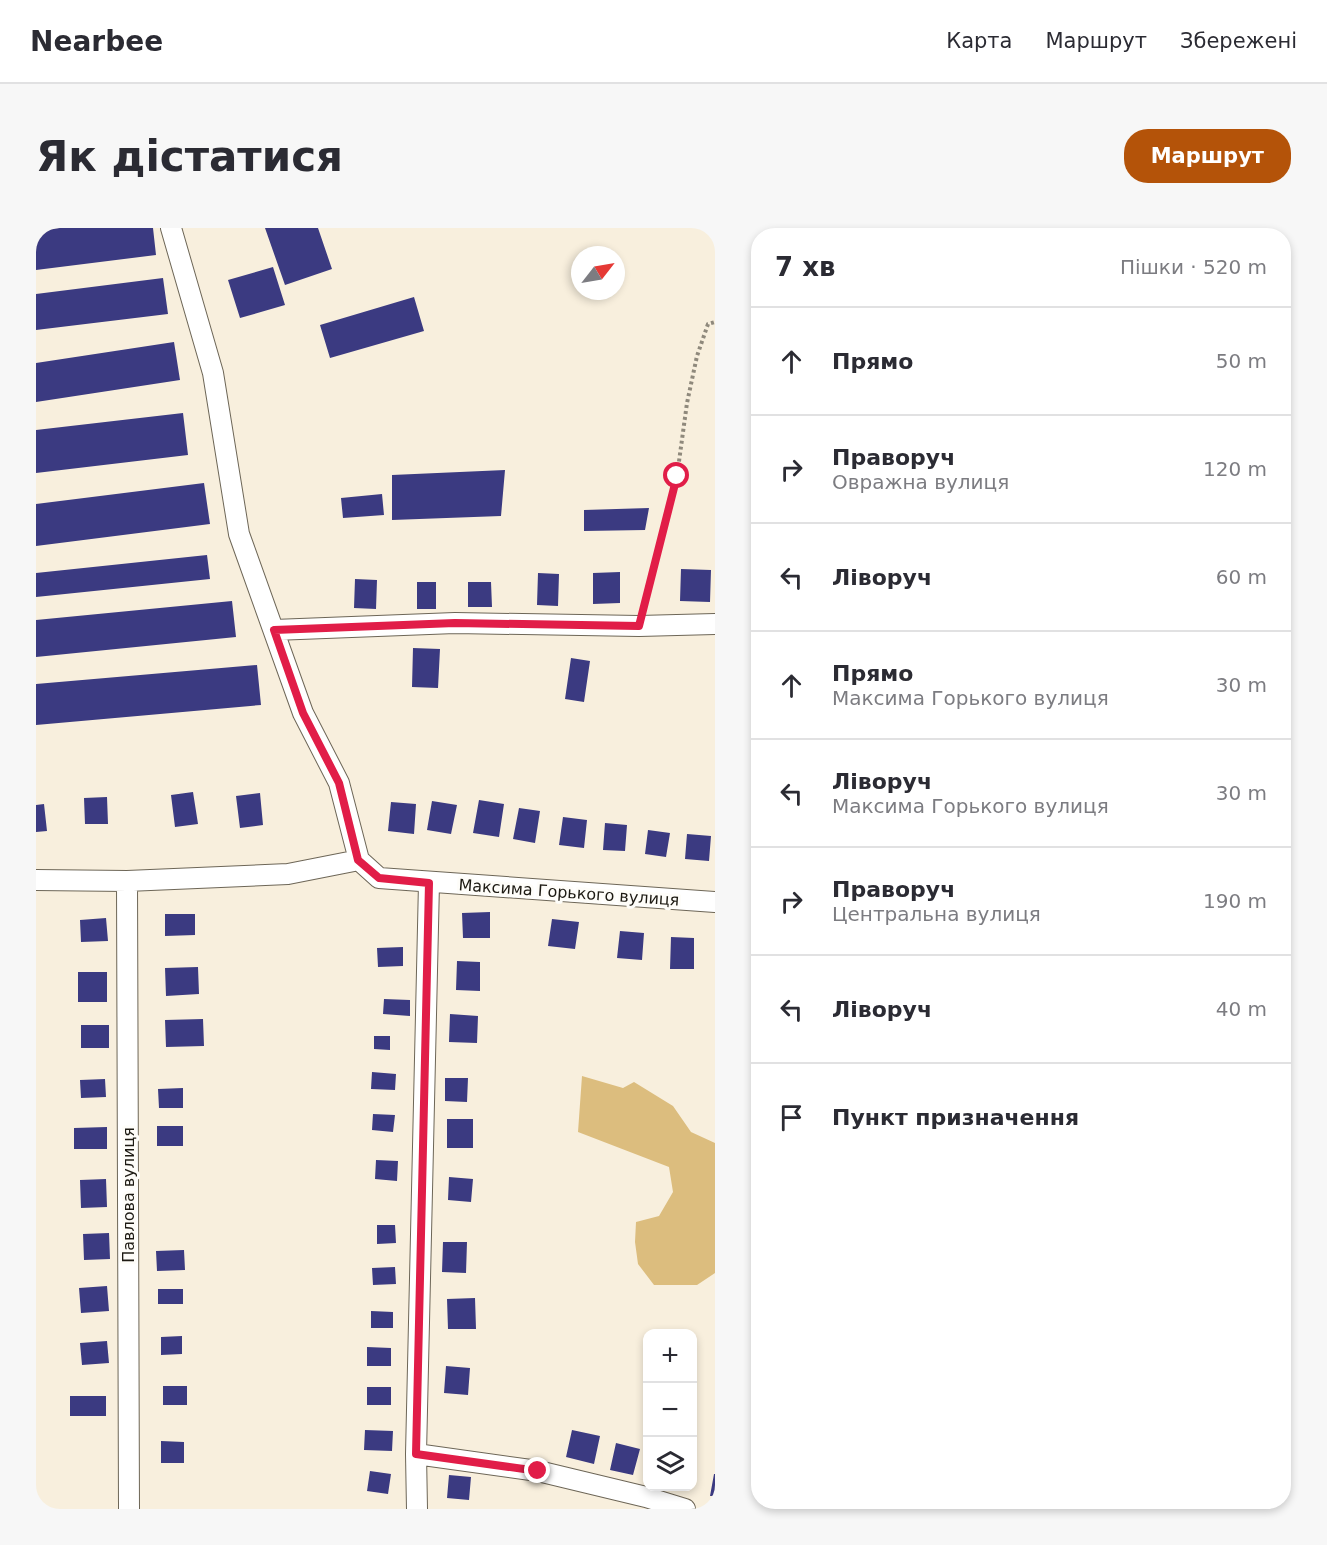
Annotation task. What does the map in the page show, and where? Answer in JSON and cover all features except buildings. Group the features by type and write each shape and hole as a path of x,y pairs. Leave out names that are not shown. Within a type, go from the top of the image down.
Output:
{"street":[{"path":"36,880 127,881 288,874 358,860 339,783 303,713 239,534 213,373 171,228"},
{"path":"274,630 455,623 639,626 715,624"},
{"name":"Максима Горького вулиця","path":"358,860 379,878 715,902"},
{"name":"Павлова вулиця","path":"127,881 129,1509"},
{"path":"417,1509 416,1454 429,883"},
{"path":"416,1454 538,1471 646,1497 680,1508"}],"path":[{"path":"639,626 677,476 687,403 697,356 708,324 715,322"}],"shaded area":[{"path":"582,1076 623,1088 634,1082 673,1106 691,1132 715,1143 715,1273 697,1285 654,1285 638,1264 635,1242 636,1222 659,1216 673,1192 669,1167 578,1132"}],"route":[{"path":"538,1471 416,1454 429,883 379,878 358,860 339,783 303,713 274,630 455,623 639,626 677,476"}]}
